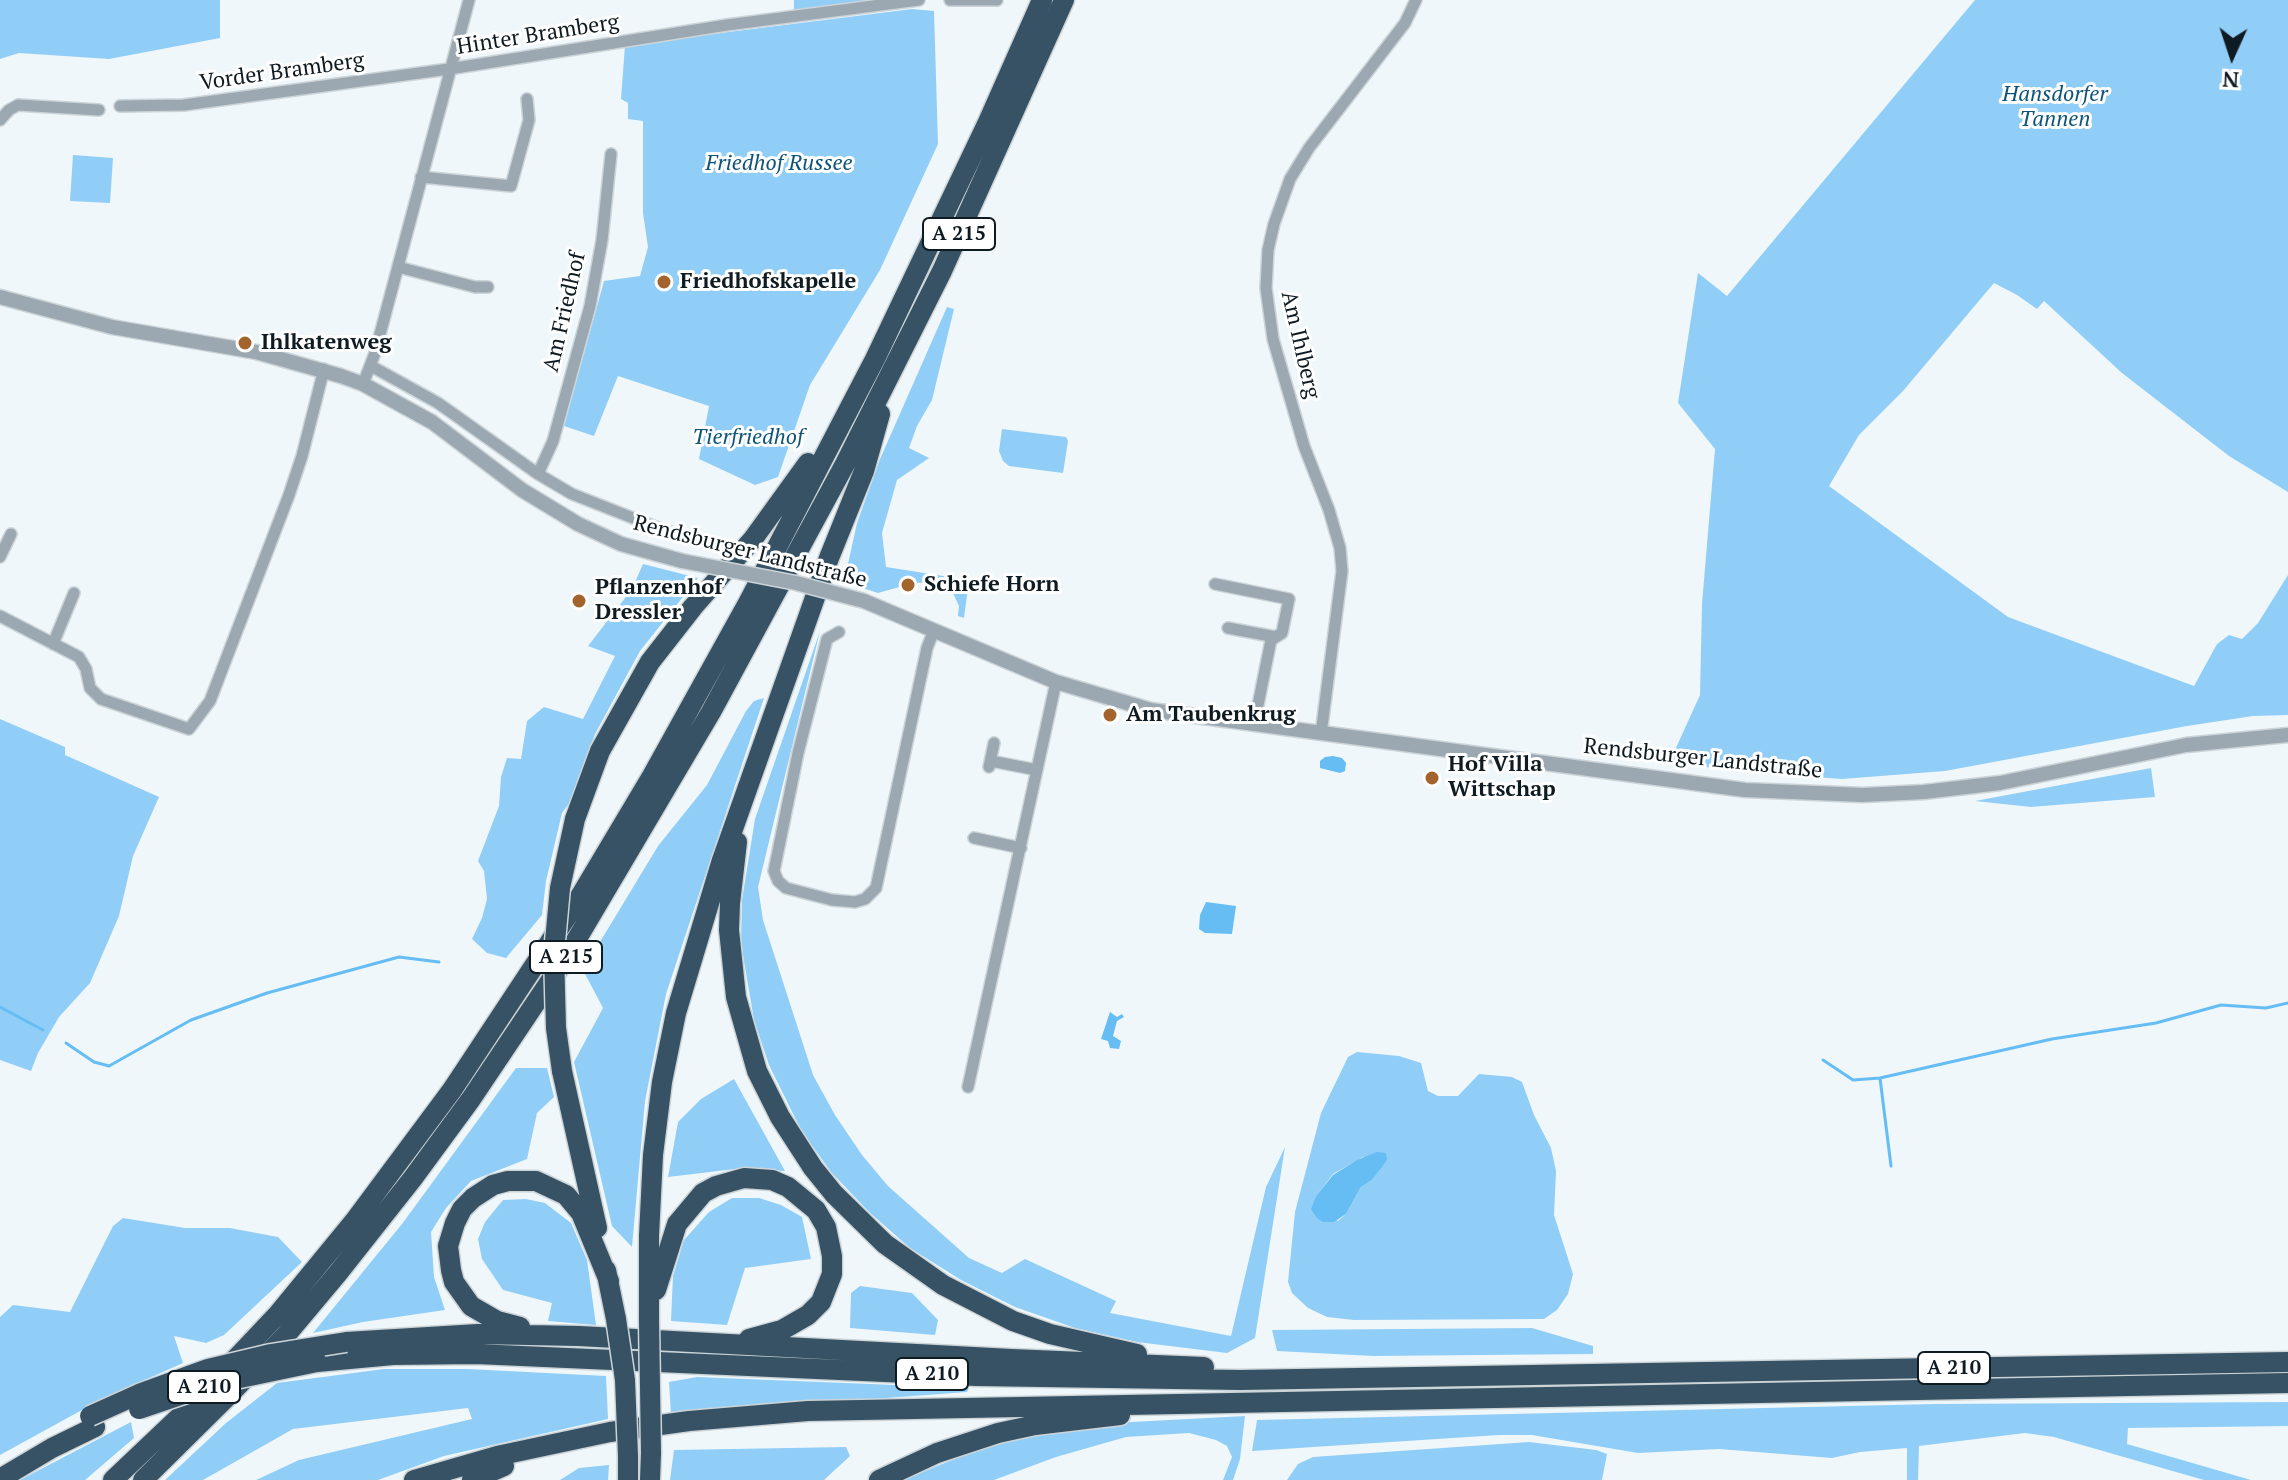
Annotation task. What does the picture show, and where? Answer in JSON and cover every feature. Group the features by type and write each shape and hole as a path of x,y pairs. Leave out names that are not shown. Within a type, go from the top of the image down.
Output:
{"highway":[{"name":"A 215","path":"143,1480 226,1398 314,1303 413,1178 508,1047 599,904 711,712 795,558 884,363 1042,0"},
{"name":"A 215","path":"113,1480 191,1406 295,1294 398,1164 496,1027 581,895 652,776 884,363 948,257 1064,0"},
{"path":"650,1480 650,1183 662,1082 676,1013 697,939 744,800 829,558 864,471 884,363"},
{"path":"628,1480 626,1394 616,1319 562,1071 556,1028 554,952 560,888 575,819 600,751 650,662 787,495 884,363"},
{"path":"744,800 730,903 730,945 736,997 747,1041 769,1096 794,1142 834,1194 885,1244 913,1266 973,1302 1013,1321 1083,1343 1224,1367"},
{"path":"649,1321 671,1239 677,1224 693,1202 716,1186 730,1181 744,1178 772,1180 803,1197 826,1227 832,1256 832,1274 827,1290 821,1302 808,1315 789,1327 765,1336 720,1343"},
{"path":"579,1336 497,1321 471,1306 454,1282 449,1257 451,1235 462,1209 481,1191 508,1181 536,1181 558,1189 581,1213 609,1281"},
{"path":"0,1466 92,1422 139,1394 208,1369 261,1356 346,1342 478,1334 579,1336 1388,1377"},
{"name":"A 210","path":"0,1479 92,1422 216,1383 317,1362 393,1355 462,1354 1007,1377 1224,1380 2288,1362"},
{"name":"A 210","path":"414,1480 497,1456 610,1432 689,1421 820,1410 2288,1383"},
{"path":"879,1480 967,1442 1035,1425 1267,1401"},
{"path":"472,1480 491,1469 610,1432"}],"street":[{"path":"363,384 371,366 469,0"},
{"name":"Hinter Bramberg","path":"449,69 727,25 919,0"},
{"path":"950,0 997,0"},
{"name":"Am Ihlberg","path":"1316,734 1342,571 1340,548 1304,446 1273,339 1266,288 1268,250 1290,179 1309,148 1405,23 1416,0"},
{"name":"Vorder Bramberg","path":"120,106 184,105 449,69"},
{"path":"421,177 511,186 529,120 527,99"},
{"path":"0,120 18,105 99,110"},
{"name":"Am Friedhof","path":"538,474 553,441 590,306 602,240 611,154"},
{"path":"398,267 475,287 488,287"},
{"name":"Rendsburger Landstraße","path":"0,297 112,327 256,352 324,369 363,384 432,422 522,490 578,524 621,544 682,561 796,583 864,601 1056,682 1159,712 1745,790 1863,795 2000,783 2186,745 2288,735"},
{"name":"Rendsburger Landstraße","path":"371,366 438,403 538,474 572,494 666,531 688,536"},
{"path":"0,616 79,657 86,669 90,688 101,699 189,729 210,701 289,495 324,369"},
{"path":"0,557 11,534"},
{"path":"1215,584 1289,599 1282,633 1271,640 1254,725"},
{"path":"53,644 74,593"},
{"path":"1228,628 1276,637"},
{"path":"839,632 827,639 773,865 778,881 786,888 832,900 855,902 865,899 876,888 927,648 934,630"},
{"path":"968,1087 1056,682"},
{"path":"994,743 990,764 1037,770"},
{"path":"974,839 1021,848"}],"green space":[{"path":"0,0 220,0 220,38 109,59 19,53 0,59"},
{"path":"794,0 879,0 794,11"},
{"name":"Hansdorfer Tannen","path":"1975,0 2288,0 2288,492 2229,456 2122,373 2044,301 2037,309 1994,283 1903,391 1859,435 1829,486 2008,617 2194,686 2217,644 2229,635 2242,639 2258,623 2288,575 2288,715 2253,716 2187,726 1945,771 1842,779 1731,771 1670,761 1700,695 1702,604 1715,449 1678,403 1698,273 1727,296"},
{"name":"Friedhof Russee","path":"912,9 934,11 938,144 880,270 810,385 778,477 755,485 699,459 709,406 618,376 594,436 564,426 604,281 640,276 648,247 643,213 643,121 628,119 628,103 621,99 625,45"},
{"path":"73,155 113,158 110,203 70,201"},
{"path":"947,307 954,309 932,400 909,448 929,458 897,480 882,533 886,567 969,580 964,618 958,616 959,606 952,591 937,582 914,583 912,579 902,581 903,586 878,593 844,582 857,523 880,459"},
{"path":"1002,429 1066,437 1063,473 1009,466 999,451"},
{"path":"643,564 698,578 640,651 595,734 570,802 562,813 546,881 542,915 506,958 487,953 472,939 487,899 484,871 478,861 499,806 501,777 507,758 521,759 527,721 544,707 583,719 615,656 588,646 632,589"},
{"path":"820,631 758,887 763,920 813,1075 835,1115 888,1186 969,1258 1002,1273 1025,1259 1116,1301 1110,1313 1231,1336 1266,1187 1285,1147 1255,1338 1227,1353 1137,1342 1075,1328 1015,1307 961,1280 910,1248 869,1212 831,1172 801,1130 769,1065 754,1020 741,944 742,900 755,819"},
{"path":"764,698 666,994 645,1101 632,1247 612,1226 574,1062 603,1008 583,970 658,846 707,785 746,711 754,701"},
{"path":"0,719 65,747 65,755 159,797 133,856 119,916 90,983 59,1017 31,1071 0,1060"},
{"path":"2151,768 2155,797 2031,807 1975,801"},
{"path":"1357,1052 1399,1056 1421,1063 1428,1091 1438,1096 1458,1096 1479,1074 1512,1077 1522,1082 1551,1148 1556,1171 1554,1215 1573,1274 1568,1294 1557,1310 1544,1319 1354,1320 1327,1317 1308,1308 1292,1293 1288,1282 1295,1212 1321,1113 1348,1057","holes":["1363,1157 1379,1170 1372,1180 1361,1187 1346,1214 1338,1221 1313,1205 1333,1174"]},
{"path":"516,1068 547,1068 554,1097 537,1113 527,1159 471,1181 446,1208 431,1232 434,1277 445,1310 313,1333 402,1224"},
{"path":"734,1079 785,1171 735,1169 668,1177 678,1122 701,1099"},
{"path":"732,1198 759,1198 781,1205 802,1217 811,1259 745,1268 727,1325 671,1321 673,1276 684,1240 709,1212"},
{"path":"526,1199 545,1203 571,1223 587,1260 596,1325 548,1321 552,1303 503,1290 482,1259 478,1239 485,1222 503,1200"},
{"path":"123,1218 185,1228 230,1228 278,1237 302,1262 224,1335 206,1343 174,1336 183,1363 102,1399 0,1455 0,1317 13,1305 70,1312 113,1226"},
{"path":"860,1286 912,1293 938,1320 935,1335 850,1328 851,1293"},
{"path":"1532,1328 1593,1346 1593,1354 1373,1356 1277,1351 1272,1330"},
{"path":"384,1369 468,1369 606,1376 608,1419 444,1456 378,1480 256,1480 299,1460 472,1419 468,1408 293,1429 203,1480 165,1480 226,1423 277,1383"},
{"path":"697,1377 969,1388 967,1392 671,1414 669,1382"},
{"path":"2288,1402 2288,1426 2128,1428 2127,1444 2251,1480 2204,1480 2054,1437 2025,1433 1919,1446 1918,1480 1907,1480 1907,1448 1832,1458 1719,1449 1638,1453 1532,1435 1499,1435 1252,1451 1257,1420 1934,1404"},
{"path":"1245,1416 1240,1459 1233,1480 1223,1480 1232,1457 1227,1446 1189,1433 1126,1437 1056,1457 994,1480 903,1480 979,1449 1055,1431 1112,1423"},
{"path":"131,1422 134,1438 85,1480 20,1480"},
{"path":"1529,1442 1607,1454 1602,1480 1287,1480 1298,1464 1313,1457"},
{"path":"846,1447 850,1456 824,1480 670,1480 674,1450"},
{"path":"609,1465 608,1480 560,1480 579,1468"}],"shaded area":[{"path":"1333,756 1342,758 1346,763 1345,771 1340,773 1320,768 1320,761"},
{"path":"1206,902 1236,906 1232,934 1205,933 1199,929 1200,915"},
{"path":"1110,1012 1124,1017 1117,1021 1113,1036 1121,1041 1119,1049 1110,1048 1108,1041 1101,1039"},
{"path":"1377,1152 1386,1153 1387,1160 1372,1180 1361,1187 1346,1214 1334,1222 1323,1222 1317,1218 1311,1209 1316,1196 1333,1175"}],"waterway":[{"path":"66,1043 94,1062 109,1066 191,1020 267,993 399,957 439,962"},
{"path":"1823,1060 1853,1080 1880,1078 2052,1039 2156,1023 2221,1005 2266,1008 2288,1003"},
{"path":"0,1007 43,1030"},
{"path":"1880,1078 1891,1166"}],"place":[{"name":"Friedhofskapelle","path":"664,282"},
{"name":"Ihlkatenweg","path":"245,343"},
{"name":"Schiefe Horn","path":"908,585"},
{"name":"Pflanzenhof Dressler","path":"579,601"},
{"name":"Am Taubenkrug","path":"1110,715"},
{"name":"Hof Villa Wittschap","path":"1432,778"}],"park label":[{"name":"Tierfriedhof","path":"748,438"}]}
